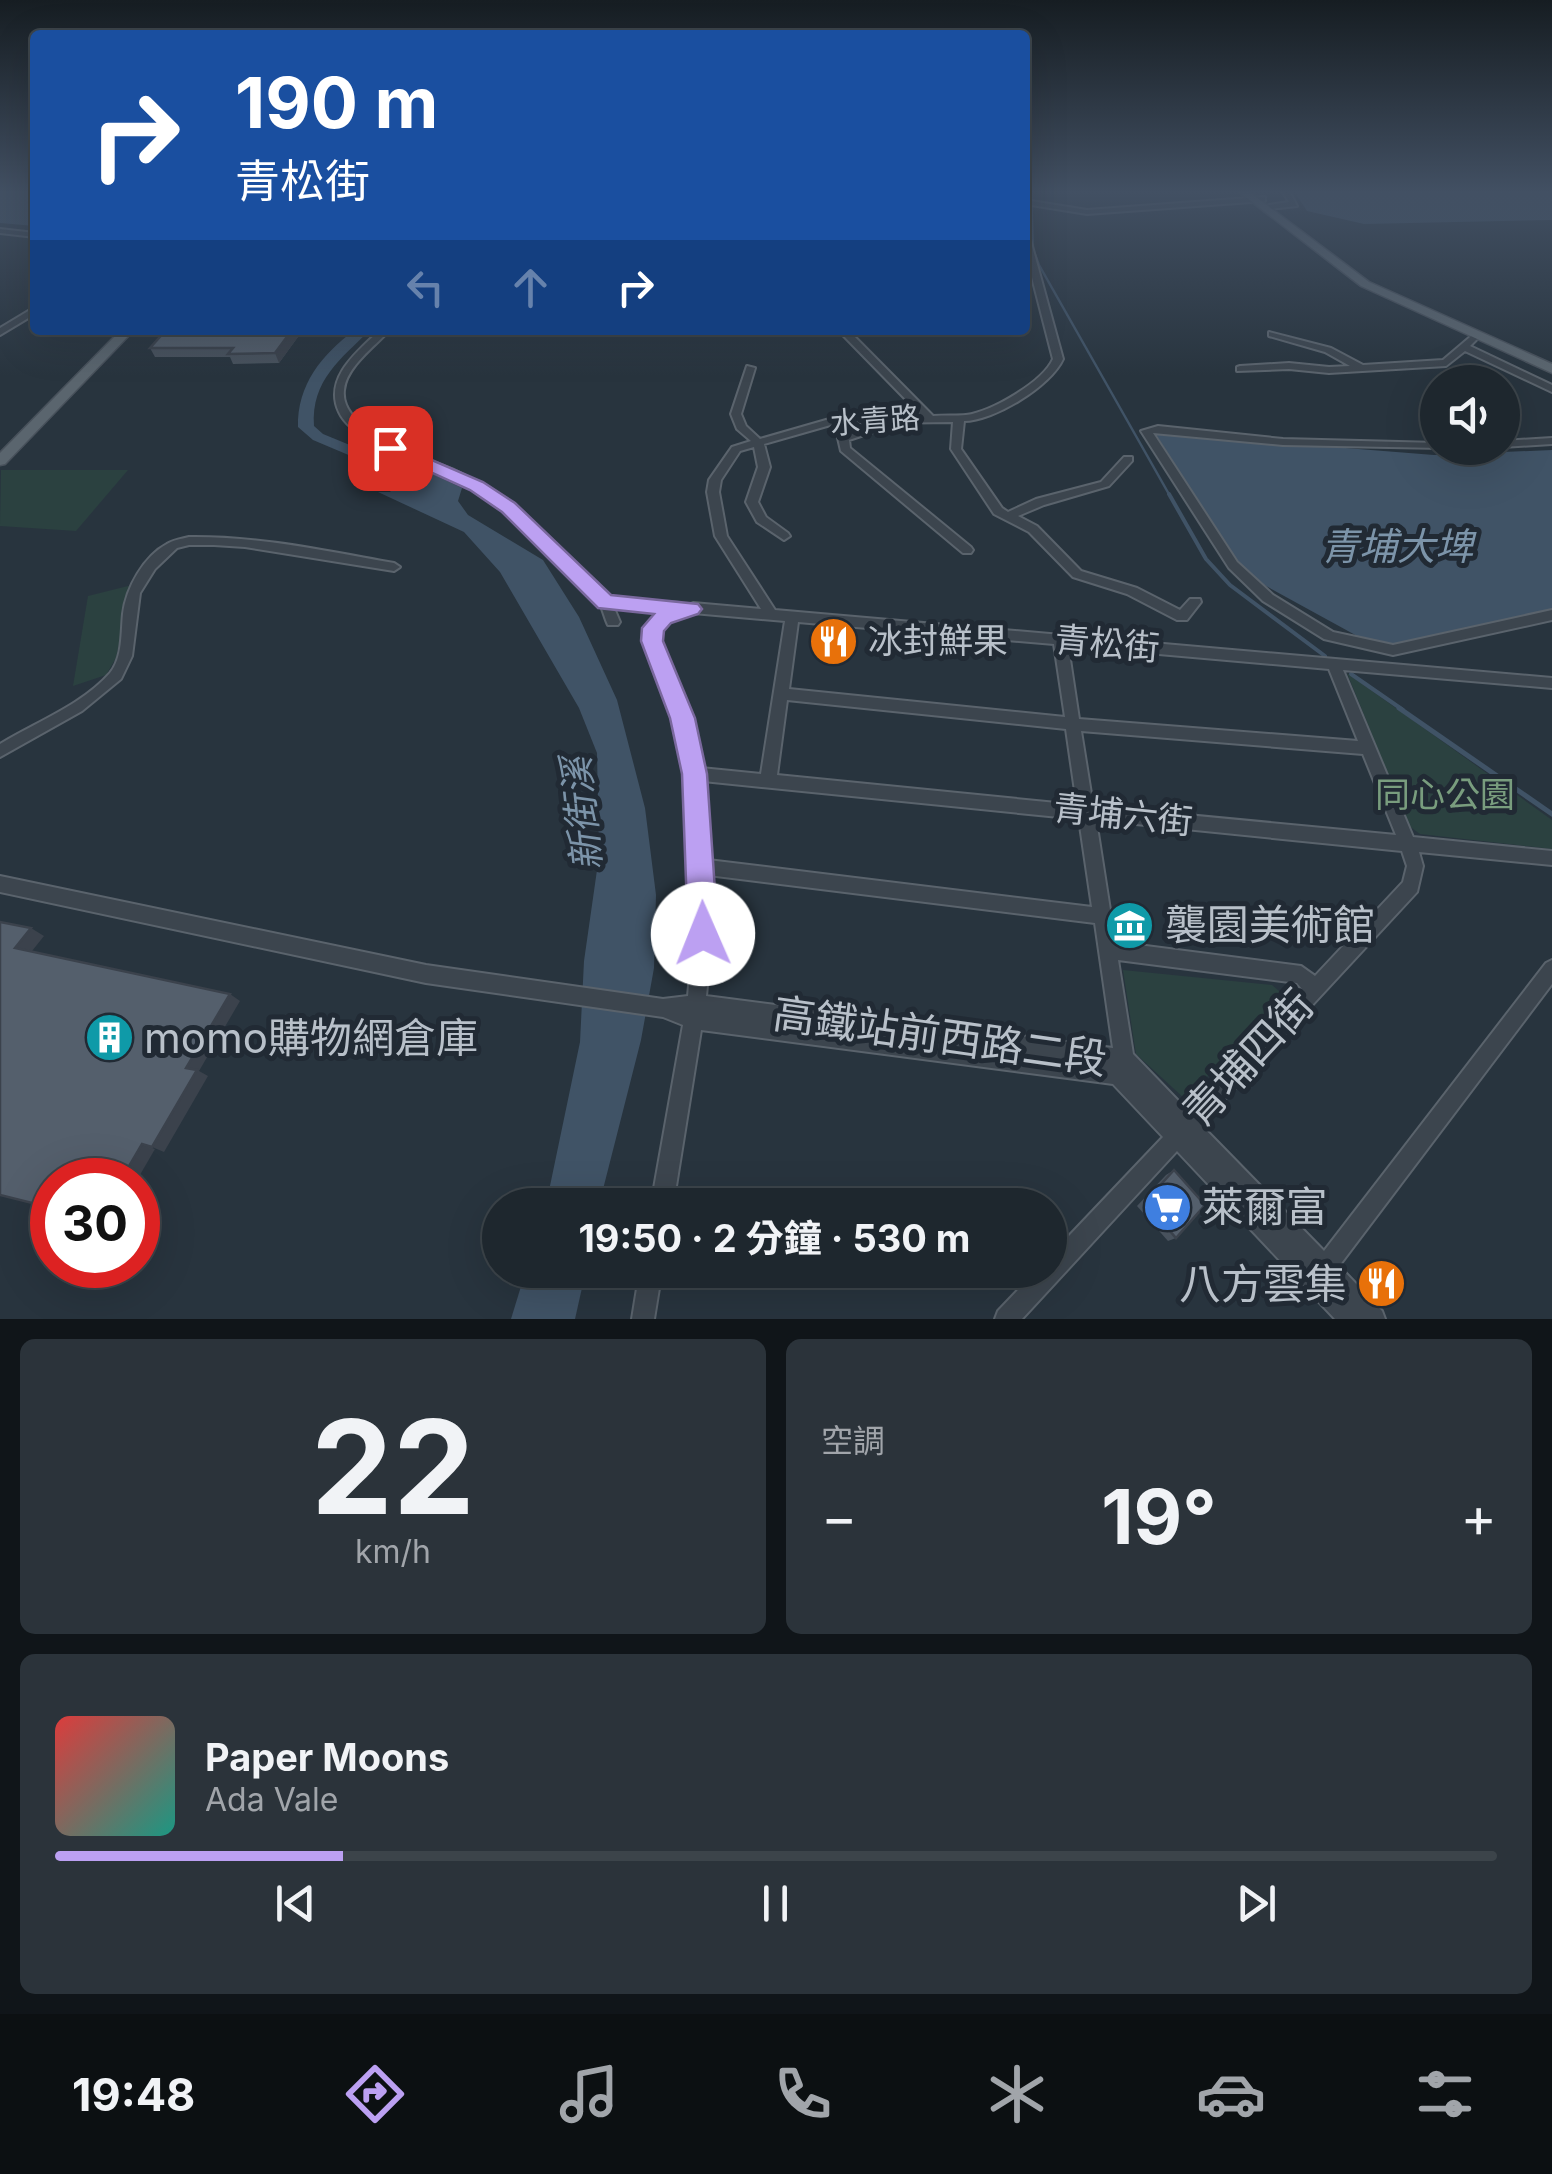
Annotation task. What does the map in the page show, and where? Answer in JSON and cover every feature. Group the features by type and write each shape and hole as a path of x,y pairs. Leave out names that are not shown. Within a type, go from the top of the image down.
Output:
{"main road":[{"path":"1326,253 1365,284 1552,366"},
{"path":"1330,253 1382,288 1552,366"},
{"path":"0,447 113,335"},
{"path":"0,461 123,335"}],"street":[{"name":"水青路","path":"772,616 721,536 713,492 724,462 736,449 832,420 972,418 1025,394 1054,370 1058,359 1030,255"},
{"path":"0,332 30,313"},
{"path":"1272,334 1328,350 1361,369"},
{"path":"380,335 358,354 340,390 342,408 355,427 415,460 476,486 508,508 606,602 613,622"},
{"path":"847,335 929,417"},
{"path":"1240,369 1361,369 1446,363 1476,335"},
{"path":"1465,347 1552,389"},
{"path":"750,368 736,414 741,427 758,442 764,472 752,492 752,502 761,519 784,536"},
{"path":"871,418 872,428 843,438 845,449 966,550"},
{"path":"959,418 956,449 998,511 1012,515 1032,530 1056,558 1092,582 1132,591 1182,617 1195,602"},
{"path":"1420,446 1283,442 1146,431 1233,565 1268,598 1328,636 1393,650 1552,615"},
{"path":"1520,443 1552,441"},
{"path":"1012,515 1040,502 1104,484 1128,460"},
{"path":"0,751 100,690 118,673 124,660 134,592 172,545 212,540 394,566"},
{"path":"606,602 691,609"},
{"name":"青松街","path":"695,774 682,718 652,641 653,628 664,617 691,609 1552,683"},
{"path":"768,781 792,618"},
{"path":"1060,640 1124,1059"},
{"name":"青埔四街","path":"1006,1319 1411,886 1415,866 1408,844 1334,664"},
{"path":"780,694 1072,724 1370,748"},
{"path":"665,1188 703,934 695,774"},
{"name":"青埔六街","path":"695,774 1552,858"},
{"path":"702,868 1100,916"},
{"path":"0,884 426,974 694,1012"},
{"path":"1106,950 1301,975 1313,987"},
{"path":"1320,1274 1552,969"},
{"name":"高鐵站前西路二段","path":"694,1012 1124,1059 1182,1128 1320,1274 1374,1319"},
{"name":"高鐵站前西路二段","path":"694,1012 1098,1070 1118,1076 1182,1128"},
{"name":"高鐵站前西路二段","path":"1320,1274 1351,1319"},
{"path":"643,1319 648,1288"}],"green space":[{"path":"1,470 128,470 76,531 0,526"},
{"path":"132,585 116,658 106,675 73,686 88,596"},
{"name":"同心公園","path":"1347,673 1552,820 1552,849 1420,834 1409,826"},
{"path":"1123,970 1272,985 1286,997 1185,1099 1136,1054"}],"water":[{"name":"青埔大埤","path":"1155,433 1420,454 1420,465 1520,465 1520,451 1552,450 1552,611 1379,648 1244,574"},
{"name":"新街溪","path":"368,444 462,488 458,501 468,515 543,560 579,617 617,700 645,808 656,895 654,968 641,1040 603,1188 550,1188 580,1042 584,961 599,856 597,753 579,708 500,572 464,532 378,492 390,492 394,487 391,479 365,464"},
{"path":"520,1288 582,1288 575,1319 511,1319"}],"building":[{"path":"162,335 288,335 275,353 228,354 233,348 150,348"},
{"name":"momo購物網倉庫","path":"0,922 31,928 15,948 230,994 186,1068 197,1070 152,1147 142,1144 134,1158 30,1158 30,1202 0,1195"},
{"name":"萊爾富","path":"1174,1170 1205,1205 1176,1238 1145,1202"}],"waterway":[{"path":"1034,253 1170,496"},
{"name":"新街溪","path":"357,335 330,360 313,385 305,412 306,427 318,437 390,467"},
{"path":"1169,494 1206,559 1230,585 1325,656"},
{"path":"1351,674 1403,710"},
{"path":"1399,708 1552,814"}],"place":[{"name":"冰封鮮果","path":"833,641"},
{"name":"襲園美術館","path":"1130,925"},
{"name":"momo購物網倉庫","path":"109,1038"},
{"name":"萊爾富","path":"1167,1207"},
{"name":"八方雲集","path":"1382,1284"}],"route":[{"path":"390,448 476,486 508,508 606,602 691,609 664,617 653,628 652,641 682,718 695,774 703,934"}]}
